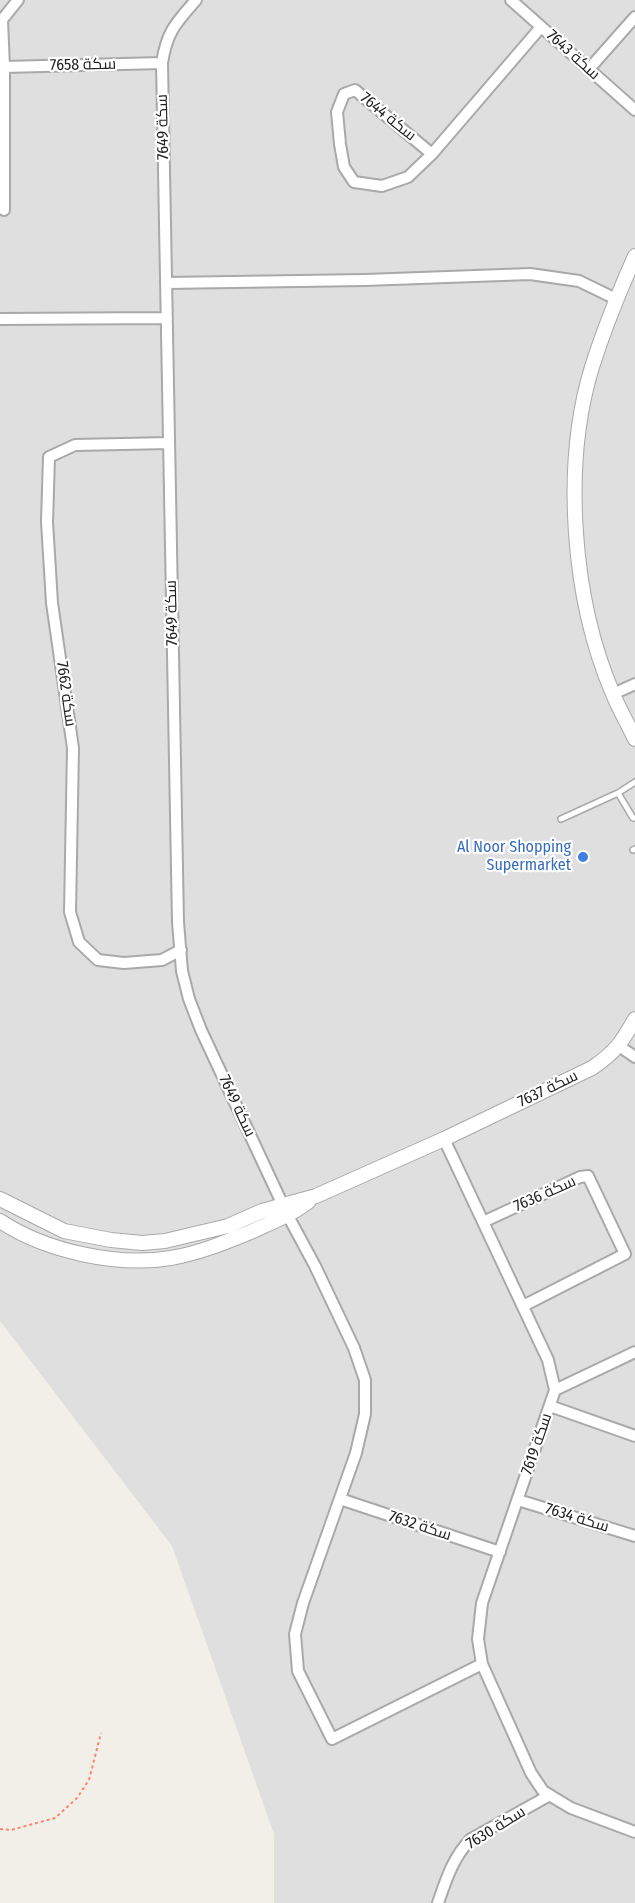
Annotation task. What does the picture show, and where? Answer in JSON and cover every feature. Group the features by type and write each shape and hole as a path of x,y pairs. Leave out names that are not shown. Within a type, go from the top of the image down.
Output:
{"street":[{"path":"4,210 2,20 18,0"},
{"name":"سكة 7649","path":"196,0 172,28 164,47 162,63 178,910 182,970 193,1009 285,1210 354,1348 365,1380 365,1414 356,1453 303,1603 295,1634 298,1671 332,1739 482,1664"},
{"name":"سكة 7643","path":"511,0 635,111"},
{"path":"589,69 635,17"},
{"name":"سكة 7644","path":"432,154 355,90 344,94 337,112 344,167 354,182 382,186 408,177 432,154 541,27"},
{"name":"سكة 7658","path":"4,67 162,63"},
{"path":"635,256 616,299 592,368 576,454 575,500 577,542 584,592 595,640 613,694 635,739"},
{"path":"166,283 365,280 530,274 579,281 616,299"},
{"path":"0,319 167,318"},
{"name":"سكة 7662","path":"169,443 75,444 49,457 47,522 52,603 73,748 70,912 80,942 98,960 124,963 162,960 181,950"},
{"path":"613,694 635,684"},
{"name":"سكة 7637","path":"444,1139 592,1068 620,1046 635,1019"},
{"path":"620,1046 635,1057"},
{"path":"0,1199 64,1231 141,1243 165,1241 303,1207 316,1196 444,1139 548,1360 555,1390 635,1352"},
{"name":"سكة 7636","path":"483,1222 580,1178 588,1176 593,1186 625,1254 523,1306"},
{"path":"0,1221 53,1247 85,1254 140,1261 171,1258 212,1248 285,1210"},
{"name":"سكة 7619","path":"555,1390 482,1603 478,1639 482,1664 531,1773 543,1791 571,1808 635,1832"},
{"path":"550,1406 635,1436"},
{"name":"سكة 7632","path":"340,1499 500,1552"},
{"name":"سكة 7634","path":"518,1500 635,1536"},
{"name":"سكة 7630","path":"438,1903 446,1878 460,1850 471,1839 550,1795"}],"lane":[{"path":"561,819 618,793 635,782"},
{"path":"618,793 635,818"}],"path":[{"path":"0,1829 11,1830 55,1818 77,1798 89,1780 101,1733"}],"shaded area":[{"path":"0,0 635,0 635,1903 274,1903 274,1834 172,1546 0,1321"}],"place":[{"name":"Al Noor Shopping Supermarket","path":"583,857"}]}
